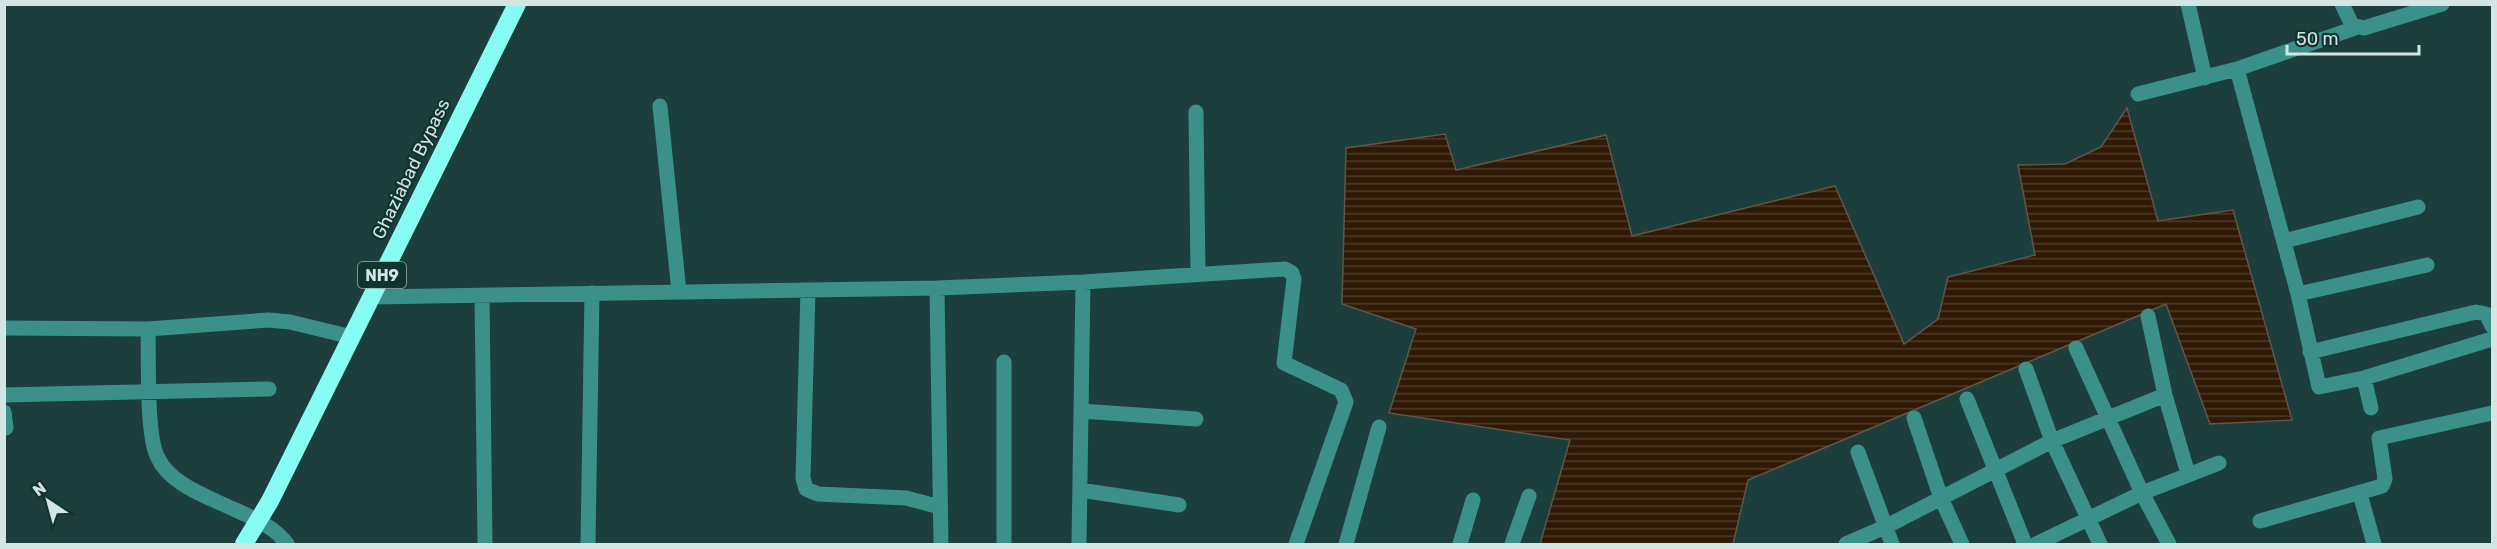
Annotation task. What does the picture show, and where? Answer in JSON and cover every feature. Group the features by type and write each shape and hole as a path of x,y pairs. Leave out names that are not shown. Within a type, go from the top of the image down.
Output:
{"highway":[{"name":"Ghaziabad Bypass","path":"244,544 258,521 372,297 517,4"}],"street":[{"path":"2188,4 2205,78"},
{"path":"2342,4 2348,20 2358,27"},
{"path":"2138,94 2237,69 2358,27 2380,25 2442,4"},
{"path":"2237,69 2298,294 2319,387 2364,378 2493,339"},
{"path":"660,106 679,292"},
{"path":"1196,112 1198,274"},
{"path":"2283,241 2418,207"},
{"path":"2298,294 2427,265"},
{"path":"372,297 937,288 1083,282 1279,269 1292,273 1294,279 1284,363 1341,390 1345,395 1345,410 1296,544"},
{"path":"1078,544 1083,282"},
{"path":"937,288 940,544"},
{"path":"808,290 803,478 806,489 818,494 906,498 940,507"},
{"path":"588,544 592,293"},
{"path":"482,295 485,544"},
{"path":"2310,352 2476,312 2486,314 2493,326"},
{"path":"2148,316 2166,395 2188,474"},
{"path":"4,328 148,329 279,320 352,336"},
{"path":"148,329 149,391 156,456 169,473 190,489 258,521 278,533 287,544"},
{"path":"2076,348 2142,492 2169,544"},
{"path":"1004,362 1004,544"},
{"path":"2026,369 2052,441 2086,519 2100,544"},
{"path":"2364,378 2371,408"},
{"path":"4,395 269,389"},
{"path":"1846,544 1885,528 2052,441 2166,395"},
{"path":"1967,399 2025,544"},
{"path":"1081,411 1196,419"},
{"path":"4,412 6,428"},
{"path":"2259,521 2378,489 2384,483 2379,438 2493,413"},
{"path":"1914,418 1941,498 1962,544"},
{"path":"1346,544 1379,427"},
{"path":"1858,452 1892,544"},
{"path":"2036,544 2142,492 2219,463"},
{"path":"1080,490 1179,505"},
{"path":"2360,494 2374,544"},
{"path":"1512,544 1529,496"},
{"path":"1460,544 1473,500"}],"shaded area":[{"path":"2127,108 2158,221 2233,210 2292,420 2210,424 2166,304 1748,480 1733,544 1540,544 1570,440 1389,413 1416,329 1342,304 1346,148 1445,134 1456,170 1606,135 1632,236 1835,186 1904,344 1938,319 1948,277 2035,255 2018,165 2065,164 2101,147"}]}
